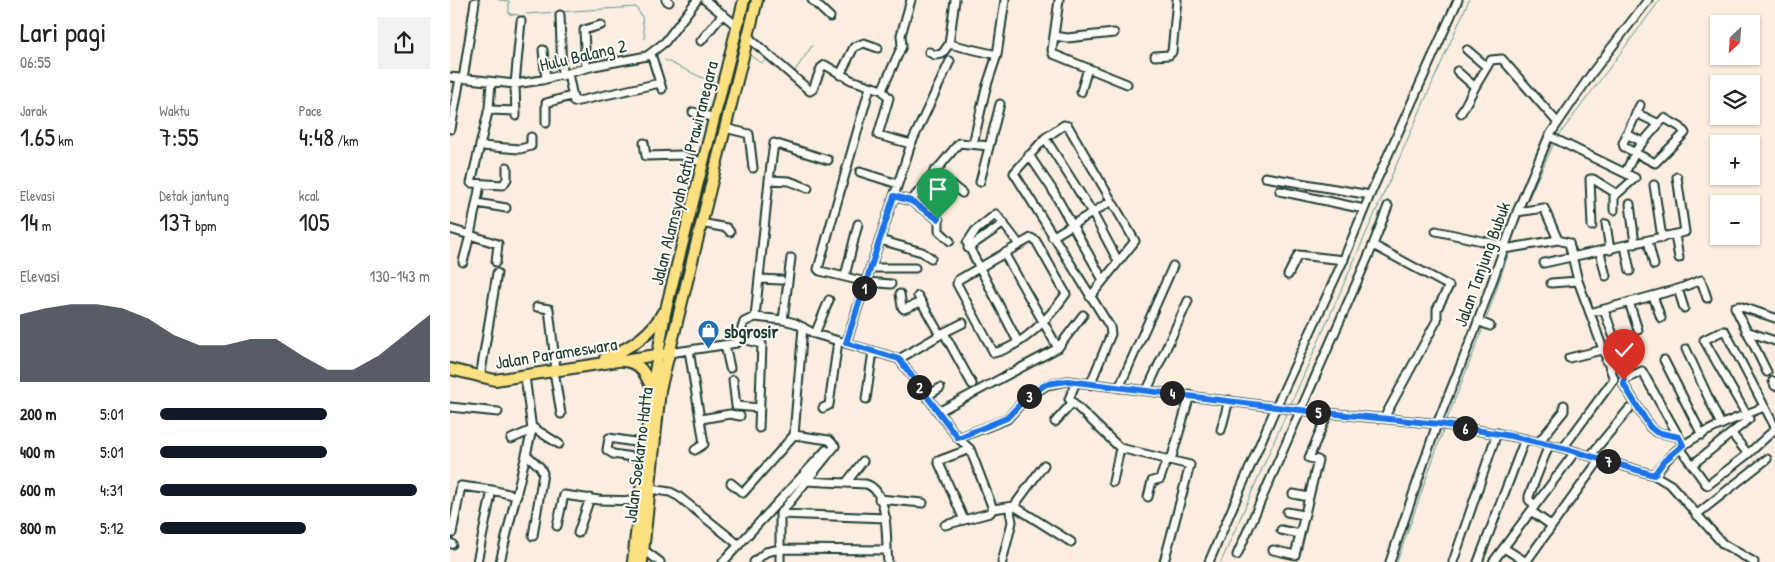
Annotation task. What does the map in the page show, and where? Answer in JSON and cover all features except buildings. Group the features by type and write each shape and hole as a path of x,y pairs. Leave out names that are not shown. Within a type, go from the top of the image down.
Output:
{"highway":[{"name":"Jalan Alamsyah Ratu Prawiranegara","path":"658,354 668,300 744,0"},
{"name":"Jalan Alamsyah Ratu Prawiranegara","path":"669,353 757,0"},
{"path":"658,354 666,343 679,292 688,277"},
{"path":"593,363 632,345 650,330 668,300"},
{"name":"Jalan Parameswara","path":"450,369 494,380 593,363 669,353"},
{"name":"Jalan Soekarno Hatta","path":"642,562 660,390 669,353"},
{"name":"Jalan Soekarno Hatta","path":"634,562 652,389 658,354"},
{"path":"615,360 630,361 639,366 646,375 652,389"}],"street":[{"path":"560,15 565,75 574,102 661,86 654,52 696,0"},
{"path":"705,0 737,26"},
{"path":"812,0 830,16"},
{"path":"882,90 901,48 901,35 911,0"},
{"path":"929,52 935,55 942,54 949,44 955,0"},
{"path":"973,144 986,88 997,55 1005,0"},
{"path":"1059,0 1053,54 1127,84"},
{"path":"1155,56 1169,56 1172,52 1177,0"},
{"path":"1209,562 1458,0"},
{"name":"Jalan Tanjung Bubuk","path":"1390,562 1442,424 1478,321 1551,137 1558,123 1592,73 1648,0"},
{"path":"451,129 462,79 475,2"},
{"path":"701,41 723,14"},
{"path":"489,110 516,113 515,84 521,20"},
{"path":"586,68 584,30 601,25"},
{"path":"1055,36 1067,38 1114,33"},
{"path":"748,37 810,91 813,90 824,65 840,75 882,90 889,98 878,134 911,144"},
{"path":"840,75 854,47 864,43 878,48"},
{"path":"949,44 997,55"},
{"path":"543,50 546,79"},
{"path":"1467,50 1487,67"},
{"name":"Hulu Balang 2","path":"450,77 491,83 515,84 565,75 586,68 654,52"},
{"path":"1461,113 1494,58 1504,60 1558,123"},
{"path":"846,343 911,144 950,61"},
{"path":"1081,92 1088,68"},
{"path":"1457,71 1475,87"},
{"path":"491,83 489,110 471,183 503,185 507,178 507,167"},
{"path":"870,87 818,266 820,271 866,282 891,284"},
{"path":"546,123 546,103 571,96"},
{"path":"980,182 1000,104"},
{"path":"1625,172 1634,153 1659,124 1667,118 1685,134 1656,162 1634,153 1622,146 1640,105"},
{"path":"693,112 715,118"},
{"path":"1636,113 1659,124"},
{"path":"1090,297 1134,241 1067,126 1064,125 1045,138 1014,174 1111,333 1090,385"},
{"path":"725,128 749,134 753,168"},
{"path":"1626,134 1643,142"},
{"path":"481,146 520,149 531,146 530,137"},
{"path":"1551,137 1625,172 1635,179 1618,193 1593,179 1589,180 1592,226"},
{"path":"1045,138 1092,212 1118,261"},
{"path":"644,143 646,156 682,155 704,163"},
{"path":"755,318 774,143 828,160"},
{"path":"911,201 958,144 989,146"},
{"path":"1029,155 1072,224 1103,280"},
{"path":"934,171 962,193"},
{"path":"860,172 898,184"},
{"path":"1265,177 1370,195"},
{"path":"1544,263 1610,250 1685,231 1677,177"},
{"path":"769,180 789,182 808,188"},
{"path":"464,262 480,185"},
{"path":"1654,185 1662,238"},
{"path":"1280,191 1364,209"},
{"path":"1614,192 1614,210"},
{"path":"894,196 911,201 939,220 939,231 950,241"},
{"path":"1052,237 1110,202"},
{"path":"477,203 506,208"},
{"path":"1630,204 1635,244"},
{"path":"1237,555 1299,409 1373,245 1388,206"},
{"path":"1520,212 1544,208 1558,240"},
{"path":"1018,342 967,243 975,230 995,214 999,215 1019,244"},
{"path":"701,223 726,228 730,232"},
{"path":"968,248 1004,223"},
{"path":"845,276 858,224"},
{"path":"1606,224 1610,250"},
{"path":"450,229 498,244 496,262"},
{"path":"1436,231 1508,248 1558,240 1569,243 1578,281 1614,379 1563,448"},
{"path":"1675,235 1679,258"},
{"path":"1029,239 1036,241 1066,293 1043,323 1018,342 994,353 957,284 958,278 1019,244 1029,239"},
{"path":"880,240 922,252 931,258"},
{"path":"1648,241 1654,265"},
{"path":"1373,245 1449,286 1437,309 1437,320 1384,418"},
{"path":"1625,246 1630,270"},
{"path":"1600,252 1606,276"},
{"path":"1004,253 1058,348"},
{"path":"1288,275 1299,255 1344,260"},
{"path":"783,320 791,258"},
{"path":"1119,388 1173,266"},
{"path":"870,268 915,268"},
{"path":"480,378 497,273"},
{"path":"760,279 781,280"},
{"path":"1590,314 1678,289 1702,280 1707,298"},
{"path":"1551,283 1578,281"},
{"path":"1678,289 1684,308"},
{"path":"900,294 904,309 920,299 972,384"},
{"path":"1653,296 1661,318"},
{"path":"815,334 829,300"},
{"path":"1147,390 1188,301"},
{"path":"1629,302 1638,330"},
{"path":"1768,372 1746,331 1737,306 1775,318"},
{"path":"537,307 549,309 561,414"},
{"path":"1604,310 1613,335"},
{"path":"938,412 1058,348 1084,315"},
{"path":"669,353 738,342 744,322 755,318 783,320 803,327 815,334 899,359 958,438 970,449 976,460 993,509"},
{"path":"1478,321 1490,326"},
{"path":"899,359 963,322"},
{"path":"731,483 742,493 794,435 803,327"},
{"path":"1679,437 1656,432 1650,427 1624,385 1624,380 1642,371 1679,437 1681,446 1692,465 1708,485 1748,454 1774,430 1725,331 1704,340 1746,414 1748,421 1692,465"},
{"path":"1746,331 1775,342"},
{"path":"740,338 762,344 759,428"},
{"path":"1606,361 1617,358 1630,347 1632,340"},
{"path":"822,408 826,408 829,405 838,341"},
{"path":"725,345 730,368"},
{"path":"1686,349 1721,425"},
{"path":"689,350 704,445 694,450"},
{"path":"1569,358 1602,350"},
{"path":"866,398 873,351"},
{"path":"1664,360 1702,435"},
{"path":"500,562 532,428 525,376"},
{"path":"733,380 736,406 760,408"},
{"path":"1076,382 1069,398 1120,448 1188,463 1190,466 1164,562"},
{"path":"958,438 1007,418 1024,400 1046,384 1076,382 1328,413 1442,424 1497,433 1563,448 1654,475 1671,485 1723,544 1754,562"},
{"path":"927,396 940,388"},
{"path":"1148,497 1152,481 1160,479 1169,459 1190,395"},
{"path":"1221,430 1229,400"},
{"path":"1055,422 1073,402"},
{"path":"1538,442 1564,410 1564,405"},
{"path":"450,407 498,412"},
{"path":"1654,475 1664,461 1681,446 1721,425 1764,407"},
{"path":"1590,456 1629,408"},
{"path":"1273,550 1294,556 1318,460 1309,458 1328,413"},
{"path":"701,419 730,414 740,416"},
{"path":"511,439 532,428"},
{"path":"532,428 559,444"},
{"path":"1453,562 1497,433"},
{"path":"1732,434 1748,454"},
{"path":"794,435 834,442"},
{"path":"645,459 613,454 607,450 607,441 609,438 646,444"},
{"path":"1478,562 1525,439"},
{"path":"780,562 780,514 835,447 834,442"},
{"path":"724,562 834,442"},
{"path":"1549,445 1530,500 1533,508 1552,526"},
{"path":"1113,482 1120,448"},
{"path":"964,520 938,461 970,449"},
{"path":"1493,562 1575,452"},
{"path":"527,455 544,473 533,536"},
{"path":"1504,548 1526,562 1600,459"},
{"path":"1696,515 1767,459"},
{"path":"846,483 863,461"},
{"path":"1002,562 1012,522 1010,511 1044,465"},
{"path":"805,482 868,484 873,488 886,518 888,562"},
{"path":"452,533 461,486 492,490 516,496"},
{"path":"649,489 670,492 678,496 739,545"},
{"path":"477,562 492,490"},
{"path":"1293,494 1309,497"},
{"path":"556,526 563,495 640,501"},
{"path":"578,533 590,498"},
{"path":"879,499 922,503"},
{"path":"945,525 990,512 993,509 1014,506 1071,542"},
{"path":"1287,512 1304,515"},
{"path":"780,514 886,518"},
{"path":"1281,530 1300,534"},
{"path":"754,562 766,552 780,549 886,550"},
{"path":"644,550 660,562"}],"waterway":[{"path":"499,0 509,1 509,14 519,15"},
{"path":"1290,406 1469,0"},
{"path":"1557,138 1660,0"},
{"path":"526,14 636,7 642,17 645,39"},
{"path":"794,72 812,46"},
{"path":"748,57 750,55 761,63 768,59"},
{"path":"665,60 713,83"},
{"path":"1524,208 1555,141"},
{"path":"1510,245 1522,214"},
{"path":"1486,320 1509,252"},
{"path":"1446,422 1484,326"},
{"path":"1221,562 1287,412"},
{"path":"1397,562 1444,428"}],"place":[{"name":"sbgrosir","path":"708,350"}],"route":[{"path":"938,219 911,201 894,196 846,343 899,359 958,438 1003,421 1024,400 1046,384 1068,381 1090,385 1193,395 1316,412 1440,424 1497,433 1563,448 1654,475 1664,461 1683,445 1679,437 1656,432 1650,427 1624,385 1624,380"}]}
